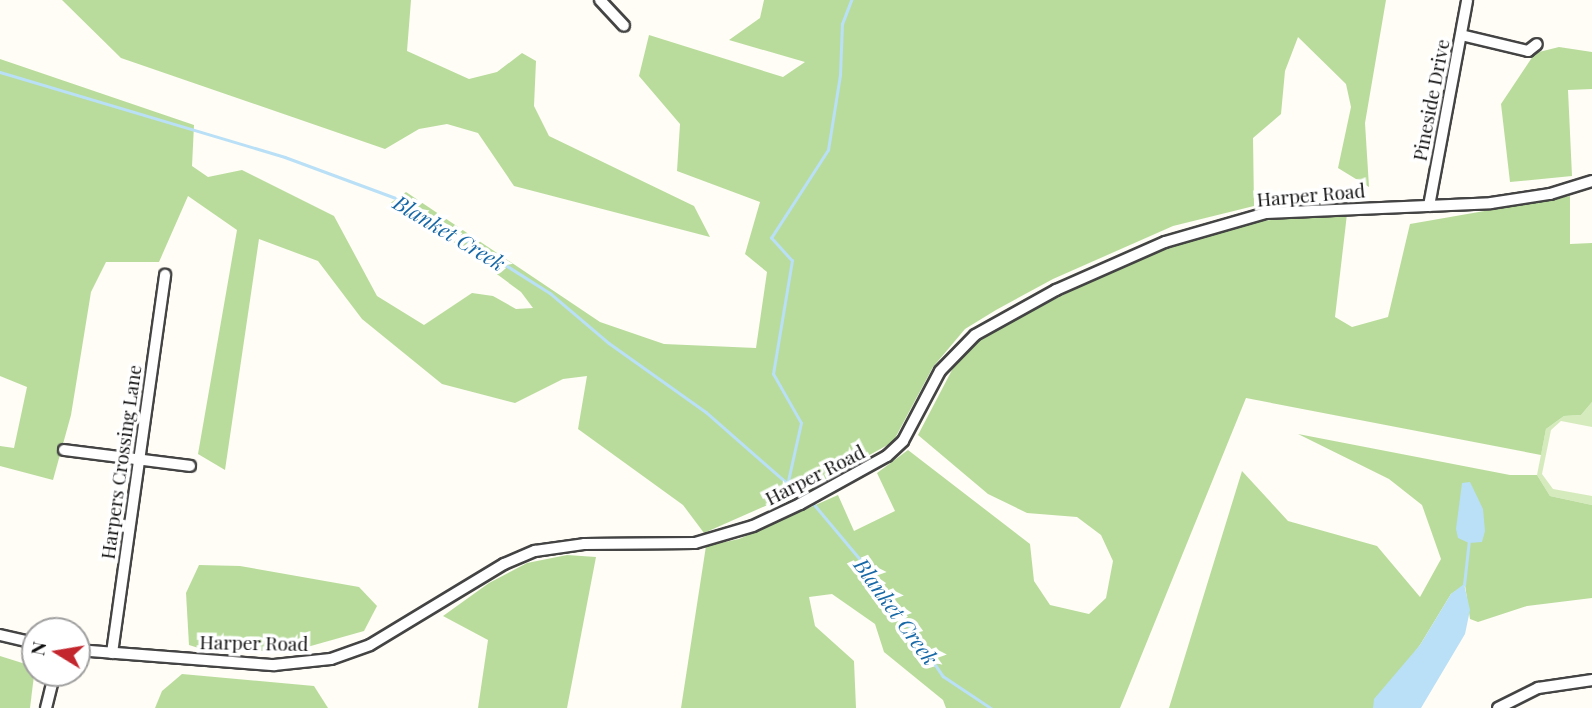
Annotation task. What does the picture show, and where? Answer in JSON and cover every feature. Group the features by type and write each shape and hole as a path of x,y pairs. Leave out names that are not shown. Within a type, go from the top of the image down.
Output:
{"street":[{"path":"600,0 624,26"},
{"name":"Pineside Drive","path":"1429,206 1467,0"},
{"path":"1461,35 1528,51 1538,44"},
{"name":"Harper Road","path":"91,651 274,665 312,663 370,645 504,564 535,551 584,544 695,543 752,526 887,456 903,441 940,371 957,350 1000,320 1074,281 1165,242 1266,214 1514,200 1592,181"},
{"name":"Harpers Crossing Lane","path":"112,653 165,275"},
{"path":"64,450 190,466"},
{"path":"0,635 21,640"},
{"path":"1498,708 1538,688 1592,680"},
{"path":"46,708 51,687"}],"green space":[{"path":"62,0 411,0 407,51 469,79 497,72 522,53 536,61 534,106 549,136 694,206 710,237 514,186 478,133 447,124 419,129 385,149 121,58"},
{"path":"764,0 1386,0 1365,123 1369,187 1338,168 1351,107 1346,84 1298,37 1285,71 1281,114 1253,138 1254,206 1173,226 1053,279 996,310 965,329 933,367 893,442 824,480 704,533 683,505 578,429 587,376 563,379 515,403 442,384 362,319 318,261 259,239 225,470 198,454 237,230 188,196 159,262 106,262 91,292 71,415 53,480 0,466 0,446 14,448 27,387 0,376 0,59 194,125 192,166 208,177 242,170 334,216 377,296 424,325 472,293 493,296 516,309 533,308 521,292 421,218 389,204 406,192 600,322 664,344 756,348 767,272 745,254 760,202 677,171 680,124 639,76 649,35 783,77 805,62 729,40 760,18"},
{"path":"1559,47 1592,52 1592,89 1568,90 1572,176 1510,182 1501,104 1535,53"},
{"path":"1570,196 1570,244 1592,243 1592,402 1581,415 1564,416 1546,429 1541,455 1246,398 1120,708 946,708 943,700 884,652 875,624 832,594 809,597 815,626 854,661 856,708 681,708 706,546 739,539 838,495 854,531 895,511 877,473 908,450 1030,544 1034,581 1050,605 1089,614 1106,598 1113,561 1101,535 1077,517 1027,513 988,494 918,435 963,349 1004,325 1126,263 1222,230 1258,221 1347,214 1335,317 1352,327 1388,317 1410,224"},
{"path":"1592,402 1592,427 1561,421 1551,430 1542,474 1553,489 1592,496 1592,505 1550,496 1537,475 1546,429 1564,416 1581,415"},
{"path":"1298,434 1510,475 1537,475 1550,496 1592,505 1592,598 1527,606 1478,622 1470,619 1465,585 1451,594 1420,645 1373,708 1169,708 1242,471 1288,521 1377,546 1420,597 1441,559 1422,505 1389,479"},
{"path":"567,555 596,557 567,708 478,708 488,640 443,616 489,583 527,563"},
{"path":"199,565 240,566 359,587 377,606 364,631 293,651 208,651 189,645 186,593"},
{"path":"0,656 21,663 21,687 33,687 30,708 0,708"},
{"path":"182,674 314,686 328,708 155,708 162,691"}],"water":[{"path":"1470,482 1483,509 1485,531 1482,542 1469,543 1458,538 1456,529 1462,483"},
{"path":"1464,584 1470,610 1465,634 1421,708 1373,708 1374,699 1420,645 1451,594"}],"waterway":[{"path":"788,481 801,423 773,374 792,261 771,238 828,150 840,75 842,24 851,0"},
{"name":"Blanket Creek","path":"0,72 285,157 404,201 550,293 609,343 706,412 787,483 804,487"},
{"name":"Blanket Creek","path":"813,503 881,584 943,676 991,708"},
{"path":"1464,585 1469,540"}]}
